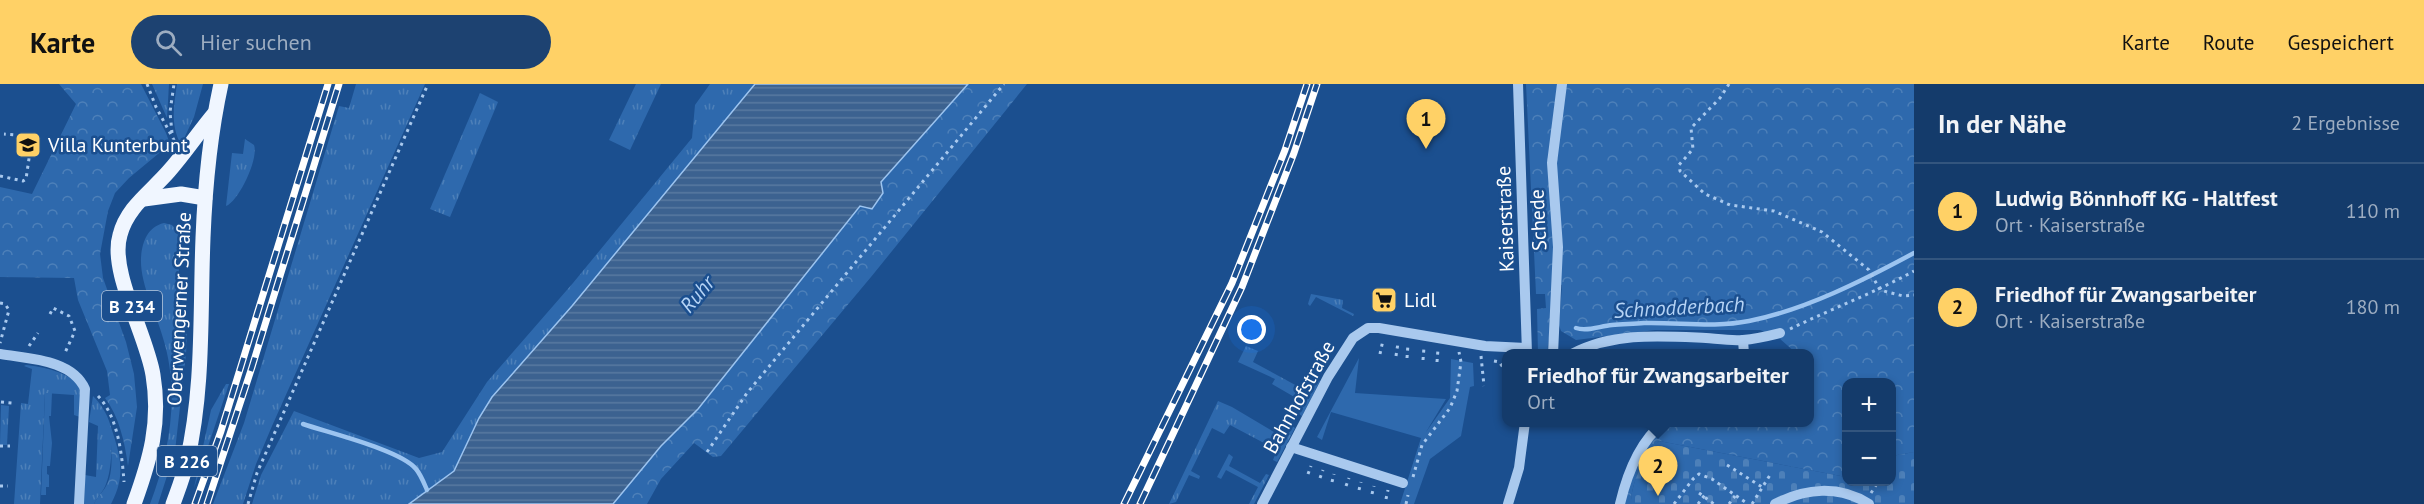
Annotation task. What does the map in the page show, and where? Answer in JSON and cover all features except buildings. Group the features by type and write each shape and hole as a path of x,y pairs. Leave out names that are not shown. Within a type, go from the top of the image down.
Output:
{"main road":[{"name":"B 226","path":"214,114 221,84"},
{"path":"144,199 184,154 214,114"},
{"name":"Oberwengerner Straße","path":"173,504 187,461 200,358 205,198 214,114"},
{"path":"144,199 181,194 205,198"},
{"name":"B 234","path":"134,504 151,454 156,414 153,374 143,333 124,285 118,257 119,236 131,210 144,199"}],"street":[{"name":"Kaiserstraße","path":"1518,84 1527,349"},
{"name":"Schede","path":"1553,349 1558,247 1552,163 1562,84"},
{"name":"Bahnhofstraße","path":"1262,504 1328,377 1359,332 1368,328 1379,328 1510,349"},
{"path":"1582,349 1611,340 1656,336 1743,340 1780,333"},
{"path":"1743,340 1744,349"},
{"path":"0,354 59,366 82,381 86,389 79,504"},
{"path":"1508,504 1519,468 1524,427"},
{"path":"1620,504 1625,484 1641,449 1658,427"},
{"path":"1291,447 1403,483"},
{"path":"1774,504 1801,493 1827,490 1844,492 1869,504"}],"path":[{"path":"147,84 156,107 184,154"},
{"path":"172,136 170,112 174,84"},
{"path":"249,504 257,473 428,84"},
{"path":"706,452 747,393 1004,84"},
{"path":"1729,84 1720,98 1692,128 1693,149 1679,165 1680,171 1705,194 1730,205 1774,211 1822,232 1869,270 1880,290 1903,296 1914,296"},
{"path":"0,176 23,181 26,179 31,145 17,135 4,134"},
{"path":"1780,333 1841,304 1880,290 1914,271"},
{"path":"1384,300 1394,303"},
{"path":"0,303 5,304 9,310 0,344"},
{"path":"50,314 53,308 69,316 75,331 59,366"},
{"path":"1406,504 1422,445 1450,408 1457,392 1461,342"},
{"path":"1484,386 1480,359 1485,346"},
{"path":"1480,359 1499,362 1502,366"},
{"path":"86,389 99,396 106,405 120,450 124,483"},
{"path":"1,402 12,403"},
{"path":"0,446 10,446"},
{"path":"1727,465 1762,487"},
{"path":"1674,504 1693,478 1699,474 1712,479 1750,504 1770,475"},
{"path":"0,486 8,486"},
{"path":"1699,493 1706,494 1714,504"},
{"path":"1698,504 1706,494"},
{"path":"1729,504 1735,495"}],"green space":[{"path":"59,84 141,84 170,144 129,178 115,193 108,211 100,254 103,278 126,342 134,374 137,407 128,466 121,430 105,398 110,395 107,371 78,300 74,278 0,277 0,187 32,194 76,104"},
{"path":"152,84 169,84 167,118"},
{"path":"177,84 203,84 194,117 181,145 174,122"},
{"path":"356,84 425,84 272,426 243,504 213,504 244,423 339,106 349,108"},
{"path":"636,84 661,84 630,150 609,140"},
{"path":"710,84 755,84 572,306 492,397 454,471 409,504 252,504 261,475 294,411 419,458 442,452 487,382 573,283 692,138 695,105"},
{"path":"968,84 1027,84 871,277 721,456 713,457 694,443 661,479 647,504 613,504 661,446 698,409 860,206 872,208 883,193 881,182"},
{"path":"1526,84 1914,84 1914,452 1896,455 1896,378 1842,378 1842,476 1659,441 1636,479 1631,504 1623,504 1640,460 1665,427 1814,427 1814,349 1791,349 1779,338 1760,330 1655,330 1576,340 1561,331 1559,325 1562,285 1556,283 1548,349 1538,349 1537,309 1546,308 1545,294 1536,294"},
{"path":"480,93 498,102 450,217 430,209"},
{"path":"245,139 254,145 254,159 242,188 226,206 232,153 243,154"},
{"path":"164,223 172,225 180,235 178,295 182,322 187,335 175,451 158,504 150,504 163,464 172,401 168,359 143,278 141,258 146,236 153,228"},
{"path":"1311,294 1343,300 1342,308 1354,314 1353,316 1316,297 1310,306 1308,304"},
{"path":"1246,346 1258,351 1253,362 1310,393 1317,380 1320,381 1302,416 1297,413 1303,402 1272,384 1275,379 1238,362"},
{"path":"1359,358 1355,393 1446,399 1426,432 1450,398 1451,359 1473,363 1474,386 1470,387 1461,436 1430,459 1414,504 1400,504 1421,438 1331,412 1322,440 1317,437"},
{"path":"24,366 63,374 76,382 81,394 80,417 74,415 74,395 45,393 40,504 14,504 21,403 28,404 32,369"},
{"path":"226,384 229,384 194,488 211,410"},
{"path":"45,393 52,393 51,416 49,416 52,443 50,466 47,466 49,487 46,487 46,495 41,495"},
{"path":"93,396 103,408 110,424 111,463 104,489 94,504 84,504 85,475 96,477 98,426 89,422"},
{"path":"1218,401 1284,438 1291,425 1295,428 1277,462 1273,460 1277,450 1230,425 1224,434 1212,428 1191,471 1200,476 1199,479 1189,475 1176,502 1169,504"},
{"path":"1,405 9,406 7,445 0,445"},
{"path":"110,424 119,455 119,483 111,504 94,504 105,488 110,474 112,457"},
{"path":"1659,441 1842,476 1842,486 1896,486 1896,455 1914,452 1914,504 1631,504 1633,487 1648,454"},
{"path":"1229,454 1233,457 1229,466 1260,483 1266,474 1269,475 1254,504 1249,504 1258,487 1226,470 1221,479 1217,477"}],"water":[{"name":"Ruhr","path":"755,84 968,84 881,182 883,193 872,209 860,206 698,409 661,446 613,504 409,504 454,471 479,418 492,397 572,306"}],"waterway":[{"name":"Schnodderbach","path":"1576,328 1589,329 1644,323 1710,324 1749,321 1813,302 1914,253"},
{"path":"303,424 396,455 416,469 427,490"}],"railway":[{"path":"195,504 221,431 328,84"},
{"path":"207,504 252,367 339,84"},
{"path":"1124,504 1232,283 1285,150 1307,84"},
{"path":"1140,504 1242,287 1294,153 1317,84"}],"place":[{"name":"Villa Kunterbunt","path":"28,145"},
{"name":"Ludwig Bönnhoff KG - Haltfest","path":"1426,149"},
{"name":"Lidl","path":"1384,300"},
{"name":"Friedhof für Zwangsarbeiter","path":"1658,496"}]}
